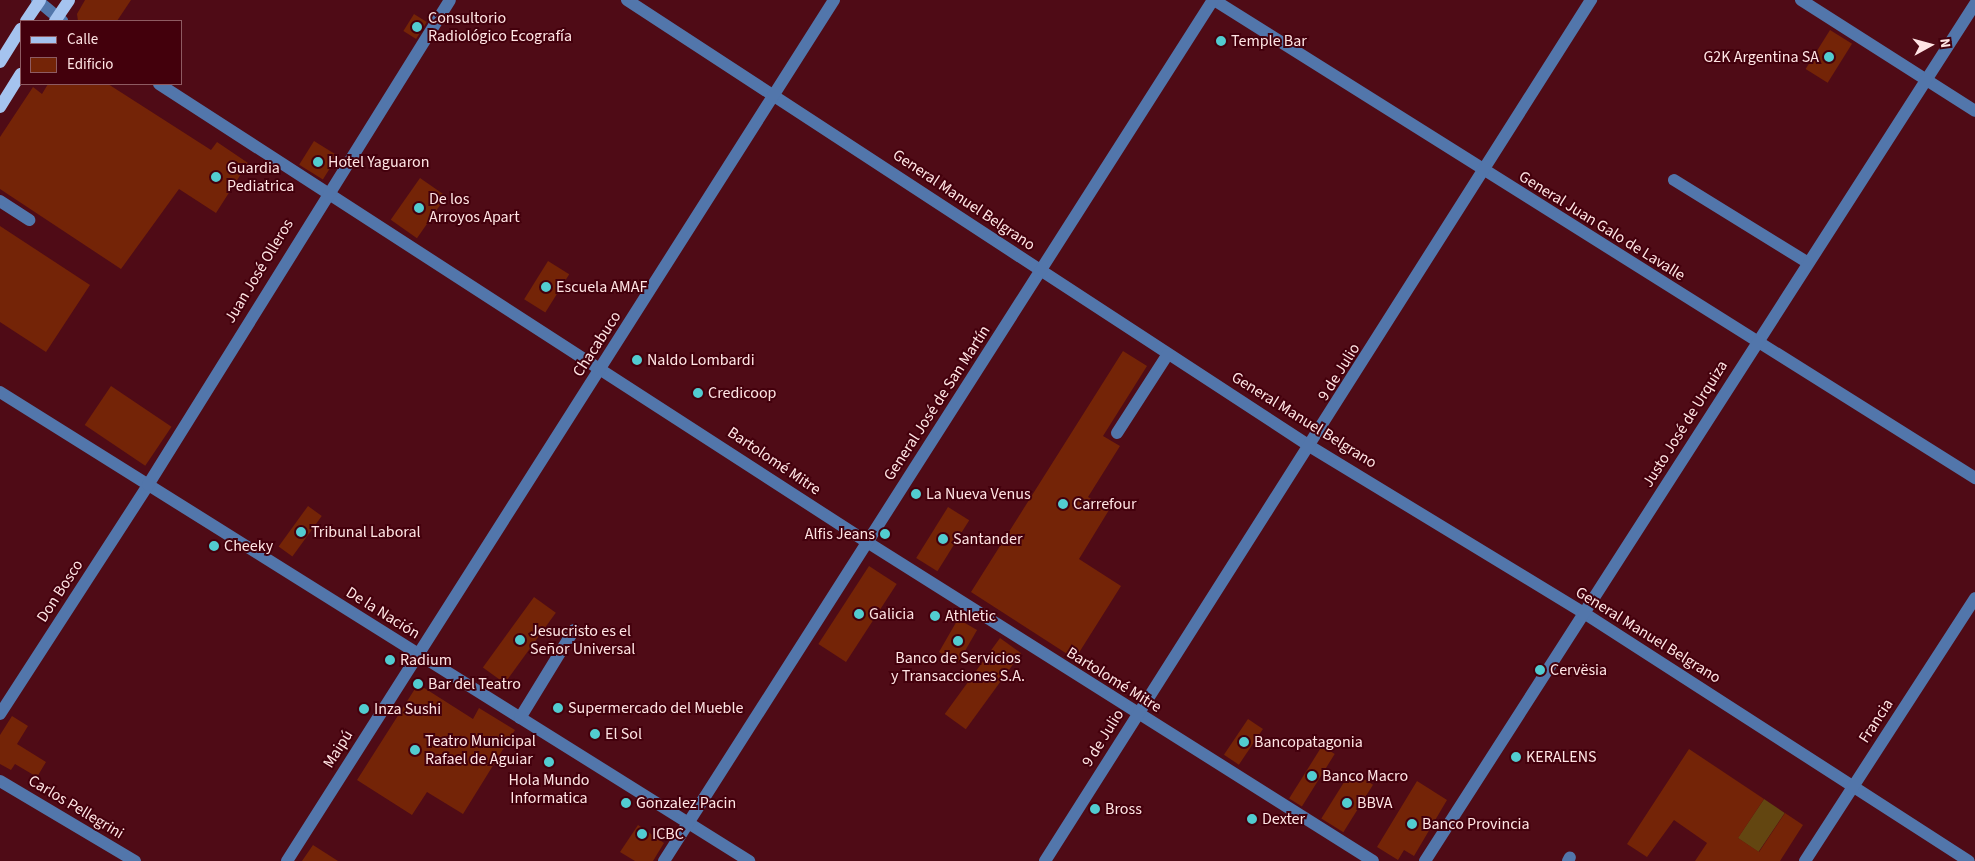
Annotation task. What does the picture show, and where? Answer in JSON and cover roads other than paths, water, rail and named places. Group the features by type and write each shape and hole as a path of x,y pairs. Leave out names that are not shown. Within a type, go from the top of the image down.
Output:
{"main road":[{"path":"27,20 39,0"},
{"path":"58,20 69,0"},
{"path":"0,62 20,31"},
{"path":"0,107 20,76"}],"street":[{"path":"39,0 58,20"},
{"name":"Juan José Olleros","path":"148,485 327,191 450,0"},
{"name":"General Manuel Belgrano","path":"627,0 776,94 1311,448 1586,615 1853,785 1968,861"},
{"name":"Chacabuco","path":"416,654 776,94 834,0"},
{"name":"General Juan Galo de Lavalle","path":"1213,0 1975,478"},
{"name":"General José de San Martín","path":"664,861 1213,0"},
{"name":"9 de Julio","path":"1045,861 1137,715 1311,448 1591,0"},
{"path":"1801,0 1975,111"},
{"name":"Justo José de Urquiza","path":"1425,861 1586,615 1756,340 1927,81 1975,4"},
{"name":"Bartolomé Mitre","path":"161,85 602,366 867,542 1137,715 1373,861"},
{"path":"1674,180 1808,262"},
{"path":"0,201 29,220"},
{"path":"1116,433 1168,354"},
{"name":"De la Nación","path":"0,392 687,824 749,861"},
{"name":"Don Bosco","path":"0,714 148,485"},
{"name":"Francia","path":"1805,861 1975,598"},
{"path":"520,718 574,630"},
{"name":"Maipú","path":"287,861 416,654"},
{"name":"Carlos Pellegrini","path":"0,781 135,861"}],"place":[{"name":"Consultorio Radiológico Ecografía","path":"417,27"},
{"name":"Temple Bar","path":"1221,41"},
{"name":"G2K Argentina SA","path":"1829,57"},
{"name":"Hotel Yaguaron","path":"318,162"},
{"name":"Guardia Pediatrica","path":"216,177"},
{"name":"De los Arroyos Apart","path":"419,208"},
{"name":"Escuela AMAF","path":"546,287"},
{"name":"Naldo Lombardi","path":"637,360"},
{"name":"Credicoop","path":"698,393"},
{"name":"La Nueva Venus","path":"916,494"},
{"name":"Carrefour","path":"1063,504"},
{"name":"Tribunal Laboral","path":"301,532"},
{"name":"Alfis Jeans","path":"885,534"},
{"name":"Santander","path":"943,539"},
{"name":"Cheeky","path":"214,546"},
{"name":"Galicia","path":"859,614"},
{"name":"Athletic","path":"935,616"},
{"name":"Jesucristo es el Señor Universal","path":"520,640"},
{"name":"Banco de Servicios y Transacciones S.A.","path":"958,641"},
{"name":"Radium","path":"390,660"},
{"name":"Cervësia","path":"1540,670"},
{"name":"Bar del Teatro","path":"418,684"},
{"name":"Supermercado del Mueble","path":"558,708"},
{"name":"Inza Sushi","path":"364,709"},
{"name":"El Sol","path":"595,734"},
{"name":"Bancopatagonia","path":"1244,742"},
{"name":"Teatro Municipal Rafael de Aguiar","path":"415,750"},
{"name":"KERALENS","path":"1516,757"},
{"name":"Hola Mundo Informatica","path":"549,762"},
{"name":"Banco Macro","path":"1312,776"},
{"name":"Gonzalez Pacin","path":"626,803"},
{"name":"BBVA","path":"1347,803"},
{"name":"Bross","path":"1095,809"},
{"name":"Dexter","path":"1252,819"},
{"name":"Banco Provincia","path":"1412,824"},
{"name":"ICBC","path":"642,834"}]}
